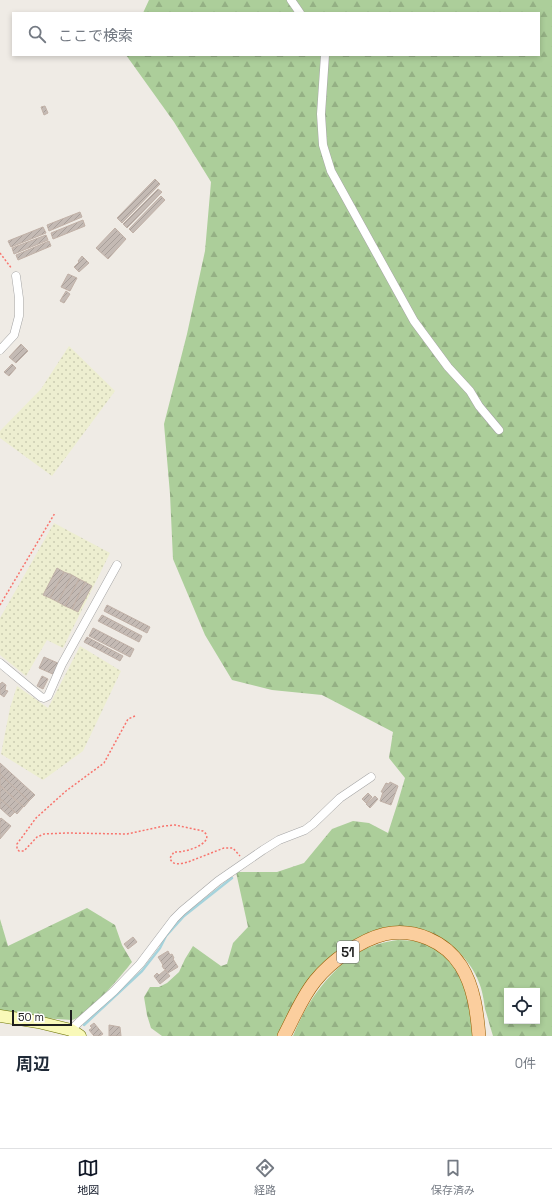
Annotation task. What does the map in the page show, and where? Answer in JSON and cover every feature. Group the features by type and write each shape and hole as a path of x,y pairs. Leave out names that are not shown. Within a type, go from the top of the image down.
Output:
{"main road":[{"name":"51","path":"284,1036 302,1000 316,980 331,965 355,947 372,938 386,934 407,933 431,939 447,950 460,965 470,984 478,1015 479,1036"}],"street":[{"path":"291,0 299,12"},
{"path":"325,56 321,114 322,145 330,170 414,322 448,367 470,390 479,406 499,430"},
{"path":"0,350 14,335 19,316 19,298 16,276"},
{"path":"0,663 41,697 44,698 48,696 62,664 117,565"},
{"path":"0,1016 38,1022 75,1033 78,1022 114,991 140,964 182,911 218,881 271,844 305,830 340,798 371,777"}],"path":[{"path":"0,253 16,276"},
{"path":"0,605 55,513"},
{"path":"135,716 128,719 104,763 66,791 36,818 17,844 17,850 24,851 37,837 44,834 127,834 175,825 203,831 206,833 207,839 201,844 190,849 174,852 170,858 174,863 183,864 218,850 233,848 237,851 244,863"}],"green space":[{"path":"149,0 552,0 552,1036 493,1036 485,1009 481,988 473,970 461,954 447,942 430,932 343,948 279,1036 162,1036 151,1028 144,997 150,987 159,987 167,983 179,972 193,946 221,966 227,964 233,943 248,927 236,872 277,872 304,863 332,829 353,821 369,823 388,833 405,778 389,758 393,732 322,695 272,690 232,680 205,635 173,559 170,494 164,424 187,334 205,251 211,182 174,122 127,56 540,56 540,12 143,12"},
{"path":"69,346 115,391 52,476 0,438 0,431 41,389"},
{"path":"54,523 110,553 63,648 47,640 26,676 0,655 0,618"},
{"path":"80,646 121,671 83,751 43,780 1,754 10,708 17,686 48,708"},
{"path":"87,908 115,925 122,945 132,962 104,995 87,1011 72,1020 42,1018 0,1010 0,919 8,946"},
{"path":"398,940 417,941 435,948 449,961 460,975 467,992 474,1036 293,1036 306,1008 317,992 344,962 353,955 369,947"}],"building":[{"path":"45,106 48,113 44,115 41,107"},
{"path":"155,179 160,184 122,223 117,218"},
{"path":"158,189 162,192 127,228 123,224"},
{"path":"161,196 165,200 133,233 129,229"},
{"path":"80,212 82,217 49,231 47,225"},
{"path":"83,220 85,226 53,239 51,233"},
{"path":"43,227 46,233 11,247 8,241"},
{"path":"115,228 126,239 108,259 96,248"},
{"path":"46,235 48,240 14,254 12,248"},
{"path":"49,241 51,246 18,260 16,255"},
{"path":"82,256 89,263 79,272 74,267"},
{"path":"68,274 77,278 70,291 61,287"},
{"path":"66,291 70,294 64,303 60,301"},
{"path":"21,344 28,351 16,363 9,357"},
{"path":"12,364 16,368 9,376 4,372"},
{"path":"57,568 64,572 50,598 43,595"},
{"path":"64,572 72,575 58,602 50,598"},
{"path":"72,575 79,579 65,606 58,602"},
{"path":"79,579 85,582 72,609 65,606"},
{"path":"85,582 92,586 78,612 72,609"},
{"path":"107,605 150,627 147,633 104,611"},
{"path":"102,615 142,636 139,642 98,621"},
{"path":"93,628 134,649 130,657 89,636"},
{"path":"87,637 123,656 120,661 84,642"},
{"path":"44,657 60,664 55,675 39,668"},
{"path":"42,676 48,679 43,689 37,686"},
{"path":"2,682 6,685 5,690 8,691 4,697 0,694 0,683 1,684"},
{"path":"0,763 35,795 29,801 0,774"},
{"path":"0,774 29,801 24,807 0,785"},
{"path":"390,782 398,786 391,805 380,801 383,792 381,792 386,783 389,784"},
{"path":"0,786 23,807 17,814 0,798"},
{"path":"368,793 372,797 366,803 362,799"},
{"path":"375,796 378,799 370,808 366,804"},
{"path":"0,799 15,812 10,817 0,808"},
{"path":"1,818 11,826 0,839 0,819"},
{"path":"133,937 137,942 128,949 124,944"},
{"path":"168,951 170,955 172,954 178,967 168,973 162,966 163,965 158,957"},
{"path":"165,970 170,976 160,984 154,976 157,973 159,975"},
{"path":"94,1023 103,1034 100,1036 94,1036 89,1030 92,1028 90,1026"},
{"path":"109,1025 120,1027 121,1036 109,1036"}],"waterway":[{"path":"84,1025 142,971 160,948 166,936 184,916 232,878"}]}
